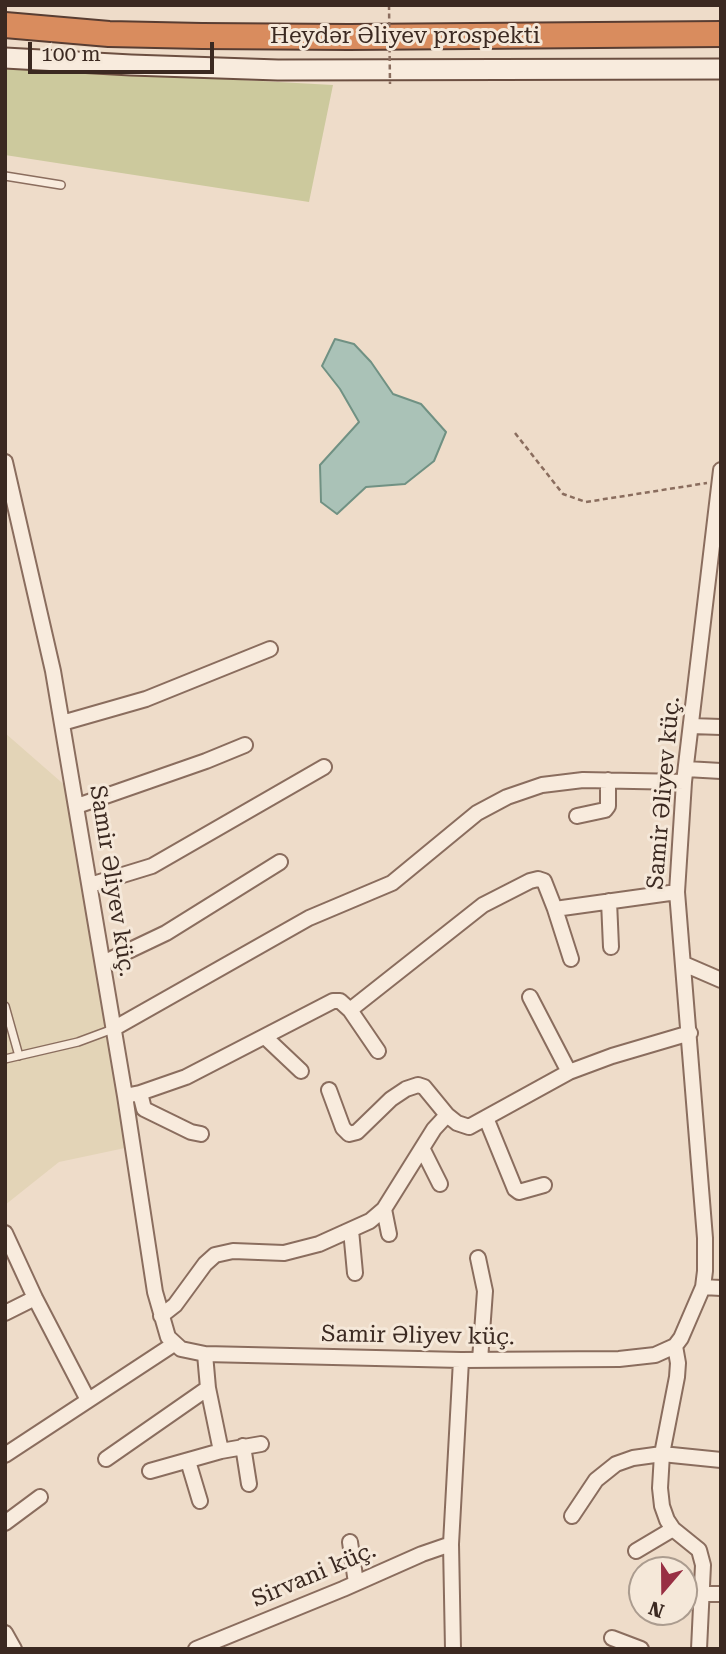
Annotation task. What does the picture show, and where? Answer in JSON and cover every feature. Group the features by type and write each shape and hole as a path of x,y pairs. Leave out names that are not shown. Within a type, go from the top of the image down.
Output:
{"highway":[{"name":"Heydər Əliyev prospekti","path":"5,24 109,34 216,37 721,34"}],"street":[{"path":"5,58 278,70 721,69"},
{"name":"Samir Əliyev küç.","path":"5,462 53,671 113,1029 132,1095 155,1292 168,1337 181,1349 205,1354 461,1360 619,1359 654,1355 675,1346 690,1322 705,1271 705,1238 677,892 685,776 715,571 720,485"},
{"path":"62,723 146,699 270,649"},
{"path":"691,726 721,727"},
{"path":"77,806 245,745"},
{"path":"90,885 152,866 324,768"},
{"path":"113,1029 309,918 392,883 477,813 507,797 542,785 583,780 685,776 721,771"},
{"path":"577,816 605,810 608,806 608,780"},
{"path":"103,963 166,933 280,862"},
{"path":"351,1010 483,905 538,879 544,881 571,959"},
{"path":"555,909 677,892"},
{"path":"609,901 611,947"},
{"path":"684,964 721,980"},
{"path":"530,998 569,1072"},
{"path":"201,1134 191,1132 144,1109 132,1095 187,1076 333,1001 340,1001 351,1010 378,1051"},
{"path":"329,1090 343,1128 349,1134 357,1132 406,1089 418,1085 424,1087 447,1115 469,1127 569,1072 690,1033"},
{"path":"265,1037 301,1071"},
{"path":"161,1316 175,1305 205,1264 215,1255 233,1251 284,1253 319,1244 369,1221 384,1209 434,1129 447,1115"},
{"path":"486,1118 515,1189 519,1192 544,1185"},
{"path":"422,1148 440,1184"},
{"path":"384,1209 389,1234"},
{"path":"351,1230 355,1273"},
{"path":"5,1233 88,1400"},
{"path":"705,1238 721,1236"},
{"path":"478,1258 485,1291 480,1360"},
{"path":"702,1287 721,1288"},
{"path":"5,1313 35,1297"},
{"path":"5,1455 174,1344"},
{"path":"675,1346 677,1377 662,1454 660,1488 662,1506 673,1529 699,1550 703,1564 699,1649"},
{"path":"205,1354 208,1388 221,1451"},
{"path":"453,1649 451,1544 461,1360"},
{"path":"106,1459 208,1388"},
{"path":"150,1471 221,1451 261,1444"},
{"path":"243,1446 249,1485"},
{"path":"572,1516 596,1480 616,1464 633,1458 662,1454 721,1460"},
{"path":"188,1461 200,1501"},
{"path":"5,1523 40,1497"},
{"path":"636,1551 673,1529"},
{"path":"350,1542 356,1583"},
{"name":"Sirvani küç.","path":"195,1649 422,1553 451,1544"},
{"path":"702,1594 721,1594"},
{"path":"5,1633 15,1649"},
{"path":"612,1638 641,1649"}],"lane":[{"path":"5,176 61,185"},
{"path":"5,1006 19,1056"},
{"path":"5,1059 78,1042 113,1029"}],"path":[{"path":"389,5 390,84"},
{"path":"515,433 563,494 586,502 694,485 720,485"}],"shaded area":[{"path":"5,67 333,85 309,202 5,155"},
{"path":"335,339 354,344 371,362 393,394 421,404 446,432 434,461 405,484 366,487 337,514 321,502 320,465 359,422 340,389 322,366"},
{"path":"5,733 68,788 125,1148 59,1162 5,1205"}]}
